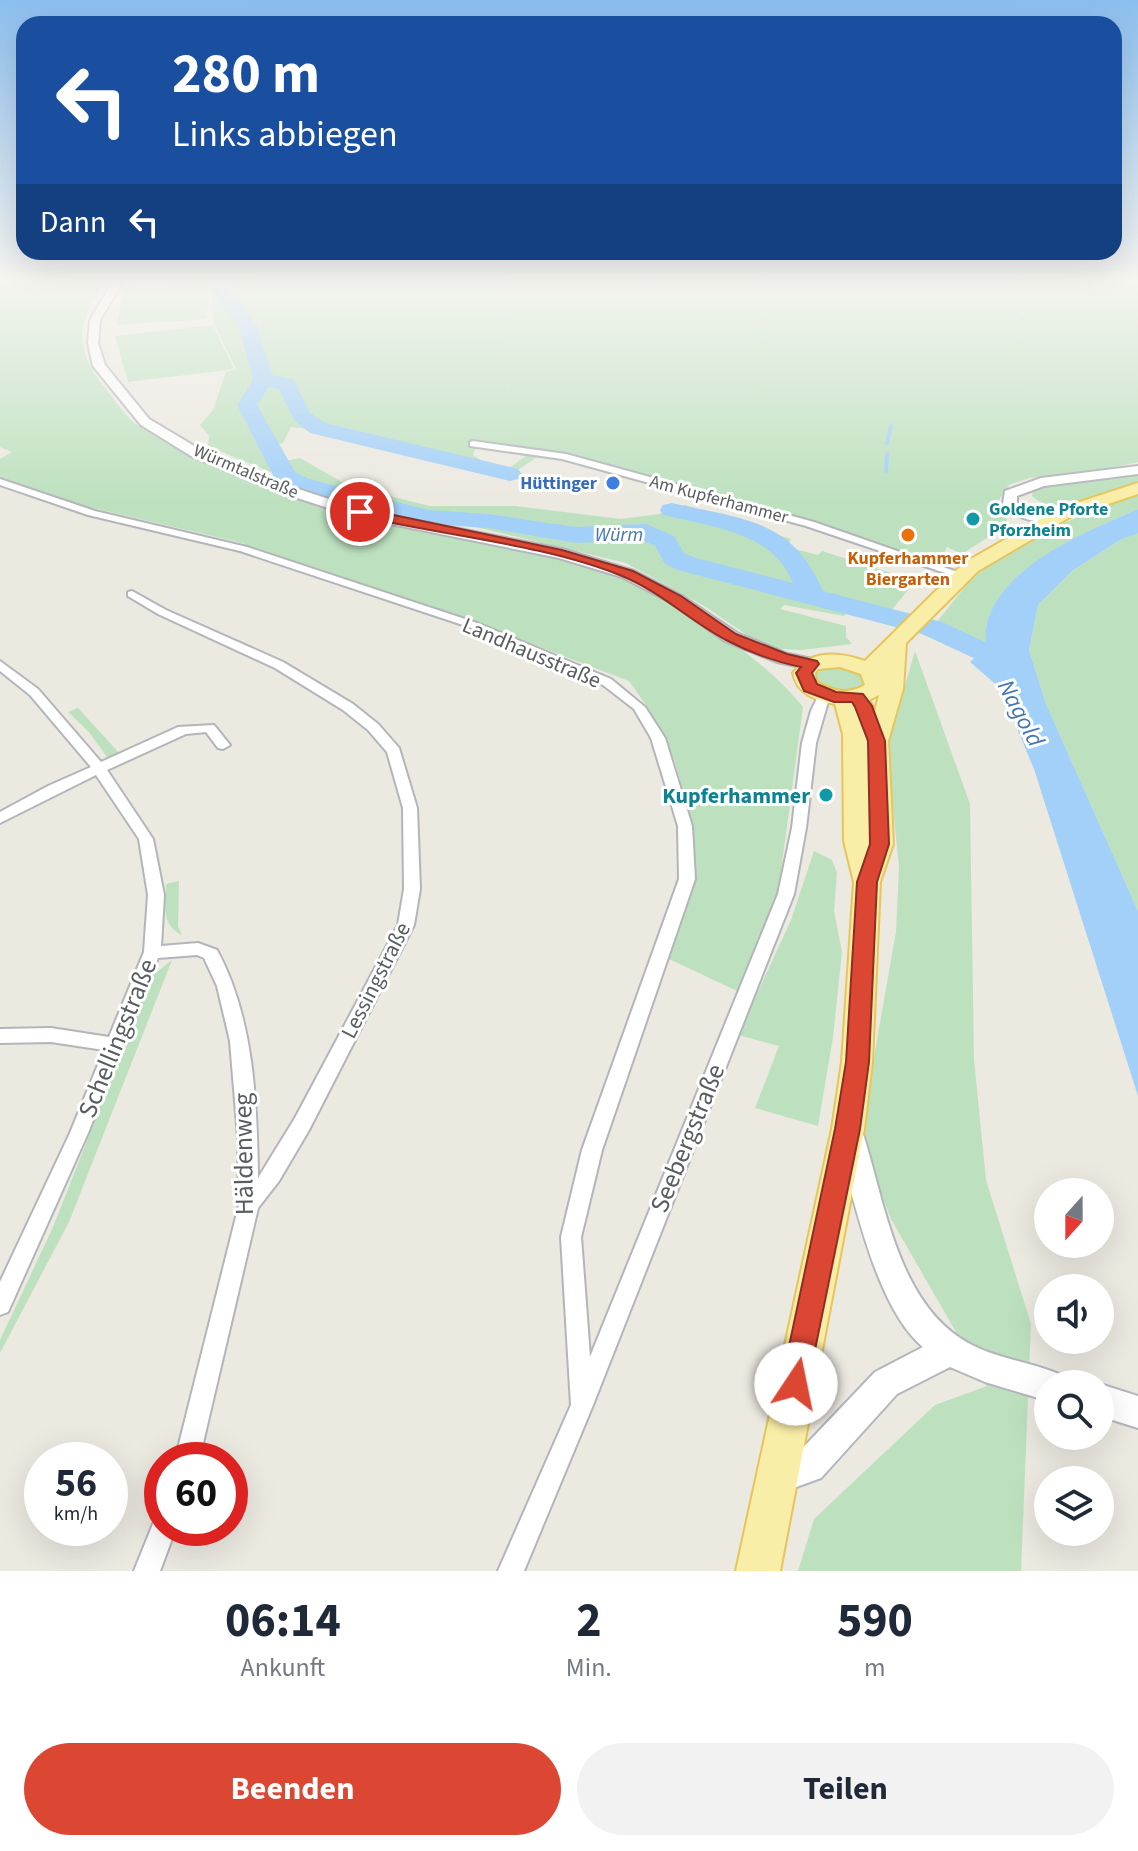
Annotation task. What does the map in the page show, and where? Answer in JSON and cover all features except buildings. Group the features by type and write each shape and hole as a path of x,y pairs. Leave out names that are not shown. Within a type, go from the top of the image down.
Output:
{"main road":[{"name":"Würmtalstraße","path":"96,353 99,366 145,422 196,453 281,488 330,504 391,520 562,554 628,574 676,599 757,657 808,671"},
{"path":"1138,470 1024,486 1010,494 1010,504 1039,518 1074,516 1116,495 1138,488"},
{"path":"1024,486 1023,495 1028,501 1059,517"},
{"path":"1014,508 1021,535"},
{"path":"862,666 898,639 961,575 1021,535 1059,517"},
{"path":"758,1571 848,1129 857,1062 867,882 880,844 877,741 892,689 898,639"},
{"path":"831,659 862,666 877,683 874,689 842,697 810,687 808,671 831,659"},
{"path":"842,697 877,741"},
{"path":"842,697 854,734 857,841 867,882"},
{"path":"848,1129 883,1247 899,1288 914,1315 931,1337 950,1350 980,1364 1034,1381"},
{"path":"777,1477 809,1466 886,1383 950,1350"},
{"path":"1114,1404 1138,1412"}],"street":[{"name":"Am Kupferhammer","path":"473,444 547,453 697,492 880,546 961,575"},
{"name":"Landhausstraße","path":"0,482 92,513 243,549 473,625 607,682 639,707 658,738 681,814 687,879 592,1150 571,1237 582,1405"},
{"name":"Lessingstraße","path":"132,594 162,612 279,665 348,707 373,727 394,751 410,808 412,889 406,925 302,1124 272,1175 249,1205"},
{"name":"Schellingstraße","path":"0,665 34,692 99,768 146,839 156,895 152,952 112,1044 79,1133 0,1305"},
{"name":"Seebergstraße","path":"511,1571 582,1405 786,894 815,713 842,697"},
{"path":"0,818 183,730 209,728 223,745"},
{"name":"Häldenweg","path":"152,952 198,949 211,954 225,986 239,1041 248,1137 249,1205 191,1442"},
{"path":"0,1036 51,1035 112,1044"},
{"path":"147,1571 157,1546"}],"green space":[{"path":"0,353 85,353 97,377 131,420 213,466 346,516 521,548 591,566 646,589 721,634 767,670 803,707 776,908 739,992 667,958 696,876 692,824 674,759 646,705 629,681 487,627 338,579 242,543 59,500 0,477 0,459 12,452 0,447"},
{"path":"120,353 227,353 234,369 128,382"},
{"path":"228,353 1138,353 1138,462 1091,472 1029,478 1009,485 999,500 1007,519 1004,527 962,554 947,547 942,557 928,561 583,460 532,449 478,443 473,455 492,467 508,469 530,453 540,455 509,476 497,475 315,430 291,427 283,443 264,447 274,469 270,472 208,446 209,436 200,425 213,410 226,372 236,369"},
{"path":"300,458 349,486 430,506 515,506 621,519 659,514 685,505 791,539 787,547 818,555 822,551 894,574 913,584 890,612 826,598 699,561 684,553 666,534 649,529 566,531 504,518 433,516 311,485 293,477 280,462"},
{"path":"1138,474 1138,482 1084,501 1055,505 1043,503 1032,496 1033,491 1044,487"},
{"path":"1138,494 1138,509 1053,550 1015,579 989,616 986,647 934,625 973,579 996,560 1055,527"},
{"path":"451,521 499,524 572,535 648,535 667,546 672,558 694,570 850,610 844,616 784,605 780,609 846,626 846,637 852,644 801,650 766,648 706,607 626,563"},
{"path":"1138,532 1138,911 1046,704 1029,650 1038,605 1072,571"},
{"path":"915,651 970,804 974,1060 986,1180 1031,1324 1021,1571 798,1571 814,1519 935,1405 987,1386 891,1219 860,1136 896,932 899,867 887,748"},
{"path":"837,665 863,676 864,685 846,691 816,683 814,674 822,667"},
{"path":"78,708 121,755 109,760 89,732 68,712"},
{"path":"814,851 832,860 837,873 834,911 842,952 833,1037 818,1126 755,1108 779,1046 738,1035 791,920"},
{"path":"179,881 178,926 182,935 167,920 165,906 166,884"},
{"path":"172,960 69,1222 0,1353 0,1340 53,1227 152,976"}],"water":[{"name":"Nagold","path":"1138,509 1138,533 1120,540 1072,571 1038,605 1029,650 1046,704 1138,911 1138,1096 1034,769 1000,688 970,662 985,648 989,616 1000,596 1015,579 1053,550"}],"waterway":[{"name":"Würm","path":"256,353 263,380"},
{"name":"Würm","path":"263,380 287,384 301,416 318,428 510,474"},
{"name":"Würm","path":"263,380 247,405 286,477 301,484 428,517 488,521 576,535 646,532 665,541 674,558 687,564 812,597"},
{"path":"887,443 891,426"},
{"path":"886,471 887,454"},
{"name":"Würm","path":"672,510 737,525 768,538 793,558 812,597"},
{"name":"Würm","path":"812,597 932,628 990,655"}],"place":[{"name":"Hüttinger","path":"613,483"},
{"name":"Goldene Pforte Pforzheim","path":"973,519"},
{"name":"Kupferhammer Biergarten","path":"908,535"},
{"name":"Kupferhammer","path":"826,795"}],"route":[{"path":"360,512 562,554 628,574 676,599 731,637 767,653 811,664 804,673 810,687 824,695 857,697 863,706 877,741 880,844 867,882 857,1062 848,1129 796,1384"}]}
